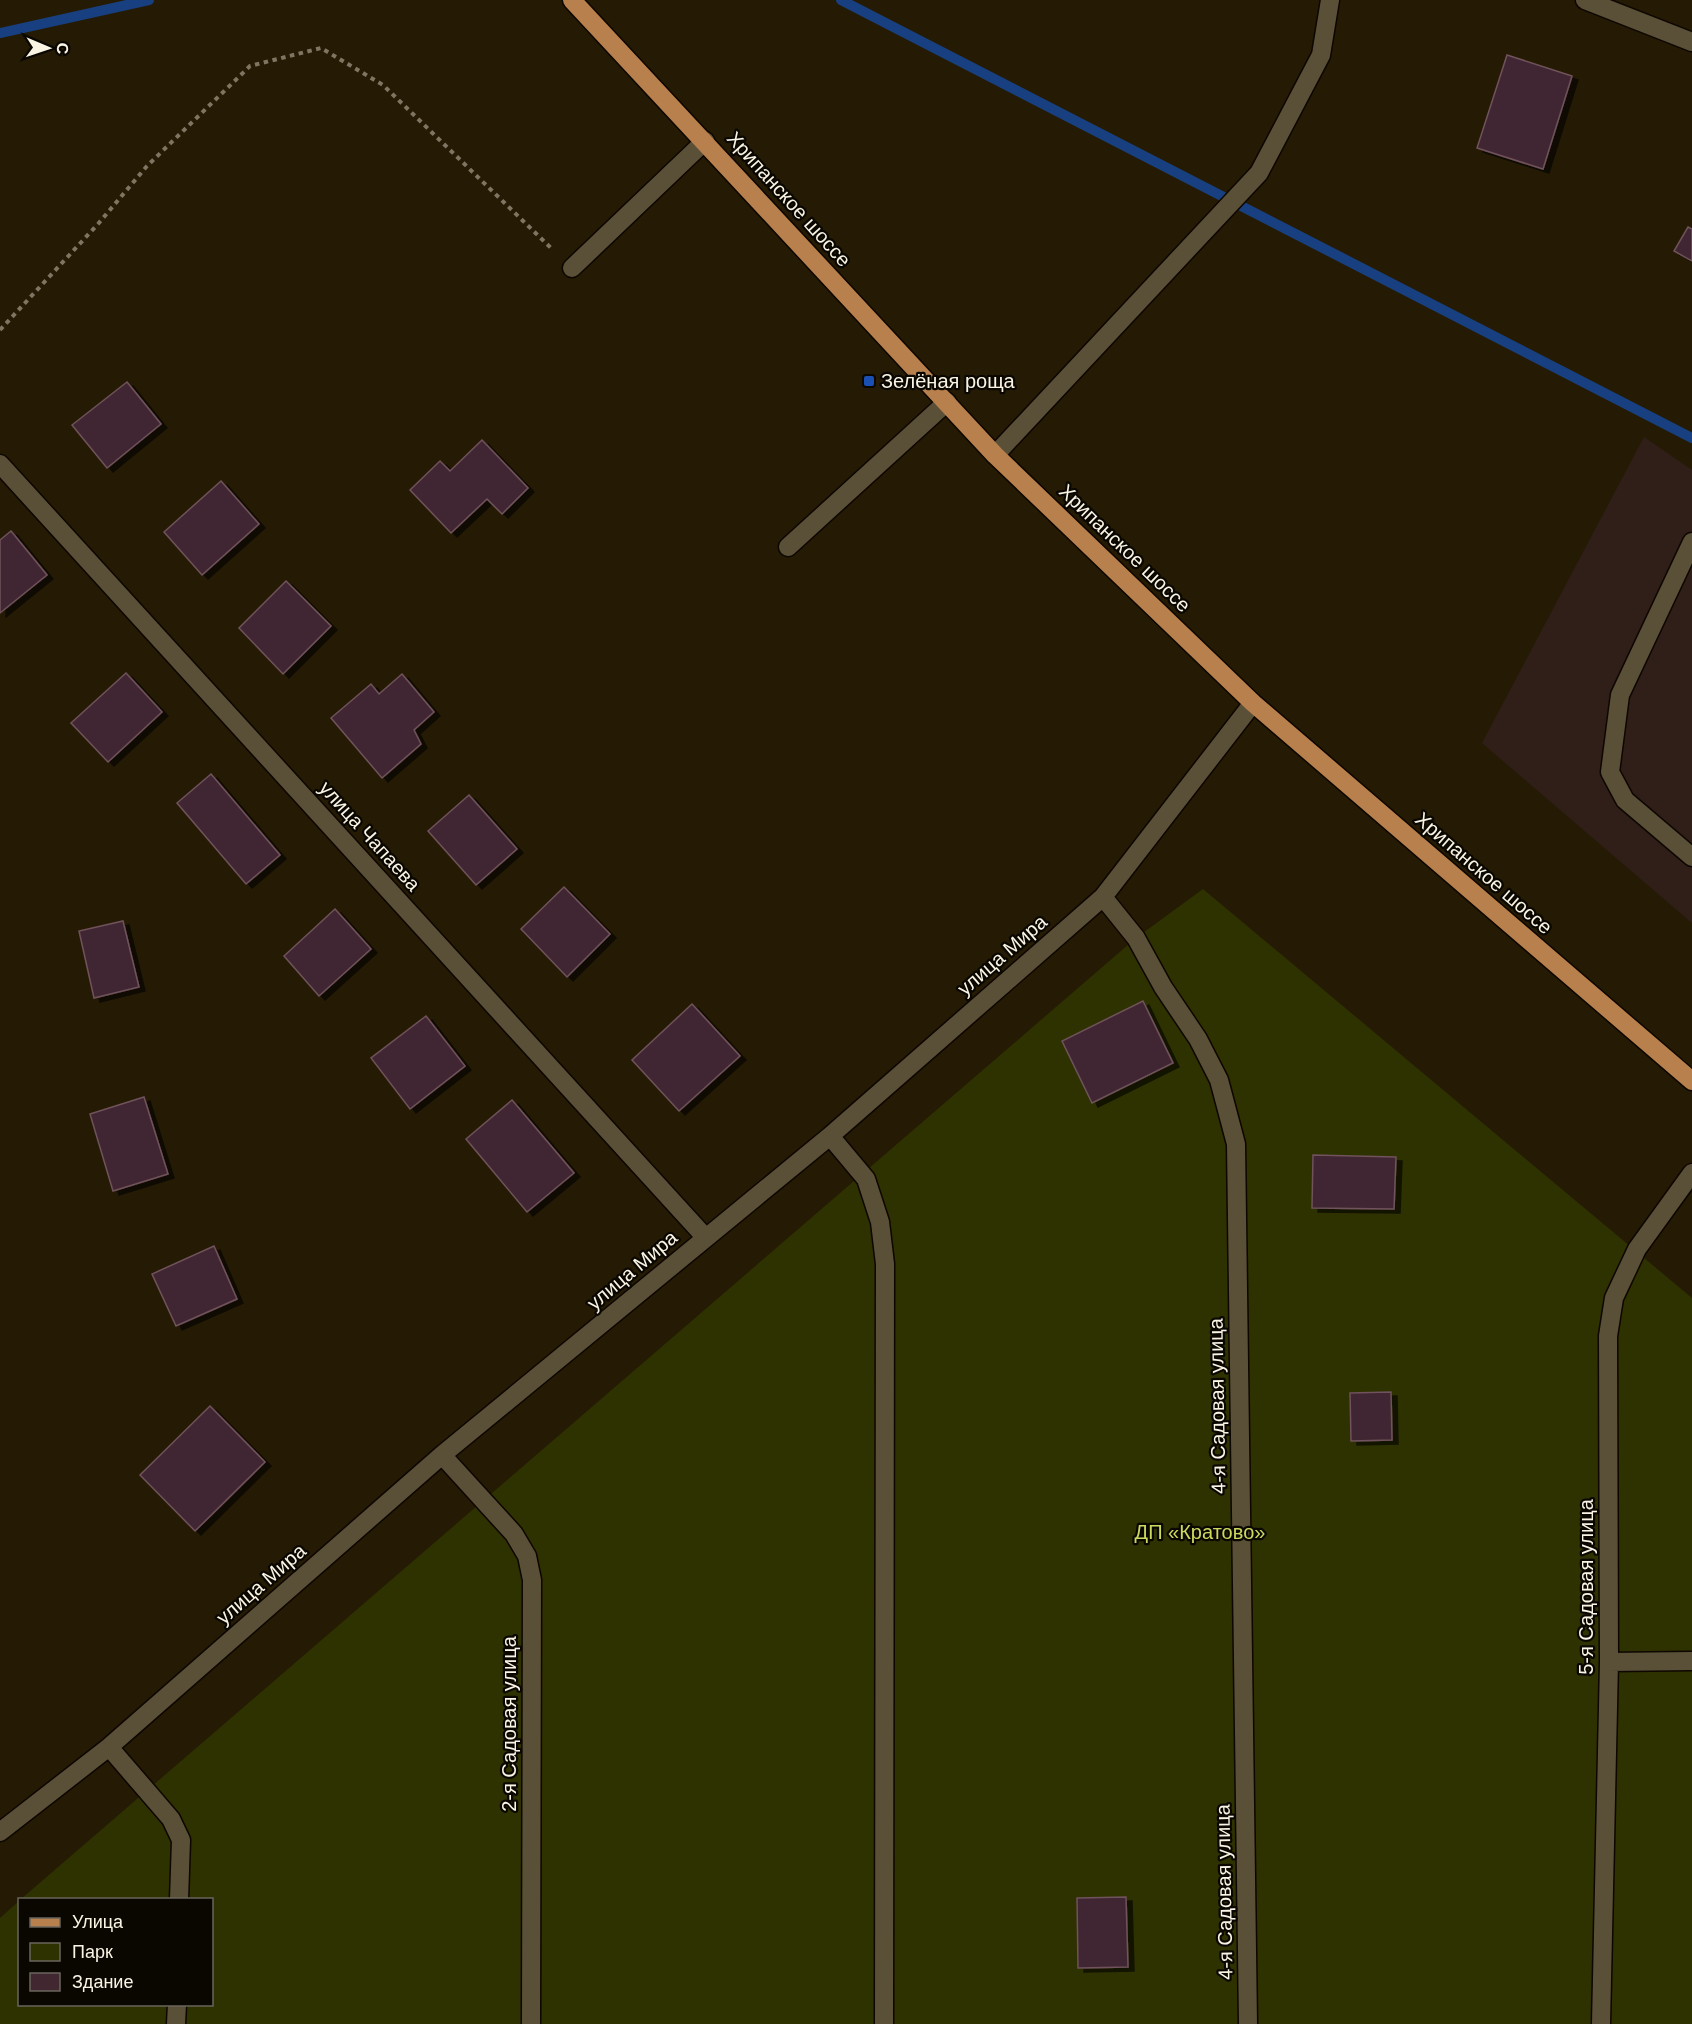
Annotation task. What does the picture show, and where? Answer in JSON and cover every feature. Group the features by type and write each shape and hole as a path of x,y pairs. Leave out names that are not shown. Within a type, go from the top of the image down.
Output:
{"main road":[{"name":"Хрипанское шоссе","path":"572,0 995,455 1253,703 1692,1081"}],"street":[{"path":"995,455 1259,173 1322,55 1330,0"},
{"path":"1585,0 1692,42"},
{"path":"572,268 705,141"},
{"path":"788,547 946,402"},
{"name":"улица Чапаева","path":"0,464 706,1238"},
{"path":"1692,542 1620,695 1610,772 1625,800 1692,856"},
{"name":"улица Мира","path":"0,1832 109,1747 442,1455 830,1136 1103,897 1253,703"},
{"name":"4-я Садовая улица","path":"1103,897 1136,938 1163,987 1198,1039 1219,1080 1236,1144 1248,2024"},
{"path":"830,1136 866,1179 880,1222 885,1264 884,2024"},
{"name":"5-я Садовая улица","path":"1601,2024 1609,1662 1608,1336 1614,1298 1637,1249 1692,1173"},
{"name":"2-я Садовая улица","path":"442,1455 514,1534 526,1556 532,1580 531,2024"},
{"path":"1609,1662 1692,1661"},
{"path":"109,1747 171,1819 181,1840 179,1898"},
{"path":"176,2024 177,2006"}],"path":[{"path":"0,330 98,224 147,166 250,66 321,48 383,85 572,268"}],"shaded area":[{"path":"1644,437 1692,470 1692,923 1482,743"}],"green space":[{"name":"ДП «Кратово»","path":"1203,889 1692,1298 1692,2024 0,2024 0,1918 18,1902 18,2006 213,2006 213,1898 22,1898 1136,938"}],"building":[{"path":"1507,55 1572,76 1543,169 1477,148"},
{"path":"1688,227 1692,229 1692,261 1674,251"},
{"path":"127,382 161,424 107,468 72,425"},
{"path":"482,440 528,488 502,514 487,499 451,533 410,490 440,461 450,471"},
{"path":"221,481 259,524 202,575 164,532"},
{"path":"11,531 47,575 0,613 0,540"},
{"path":"286,581 331,626 283,674 239,628"},
{"path":"126,673 162,712 108,762 71,723"},
{"path":"402,674 434,712 414,730 421,744 382,778 331,718 371,684 379,694"},
{"path":"211,774 280,855 246,884 177,803"},
{"path":"469,795 517,849 476,885 428,831"},
{"path":"564,887 610,934 567,977 521,929"},
{"path":"335,909 371,949 319,996 284,956"},
{"path":"123,921 139,987 94,998 79,931"},
{"path":"1143,1001 1173,1063 1092,1103 1062,1041"},
{"path":"692,1004 740,1056 679,1111 632,1060"},
{"path":"426,1016 465,1066 410,1109 371,1058"},
{"path":"144,1097 168,1174 113,1191 90,1114"},
{"path":"512,1100 574,1173 527,1212 466,1139"},
{"path":"1313,1155 1396,1157 1394,1209 1312,1208"},
{"path":"214,1246 237,1299 176,1326 152,1274"},
{"path":"1391,1392 1392,1440 1351,1441 1350,1393"},
{"path":"210,1406 265,1462 195,1531 140,1475"},
{"path":"1126,1897 1128,1967 1078,1968 1077,1898"}],"waterway":[{"path":"0,33 149,0"},
{"path":"841,0 1692,438"}],"place":[{"name":"Зелёная роща","path":"869,381"}]}
